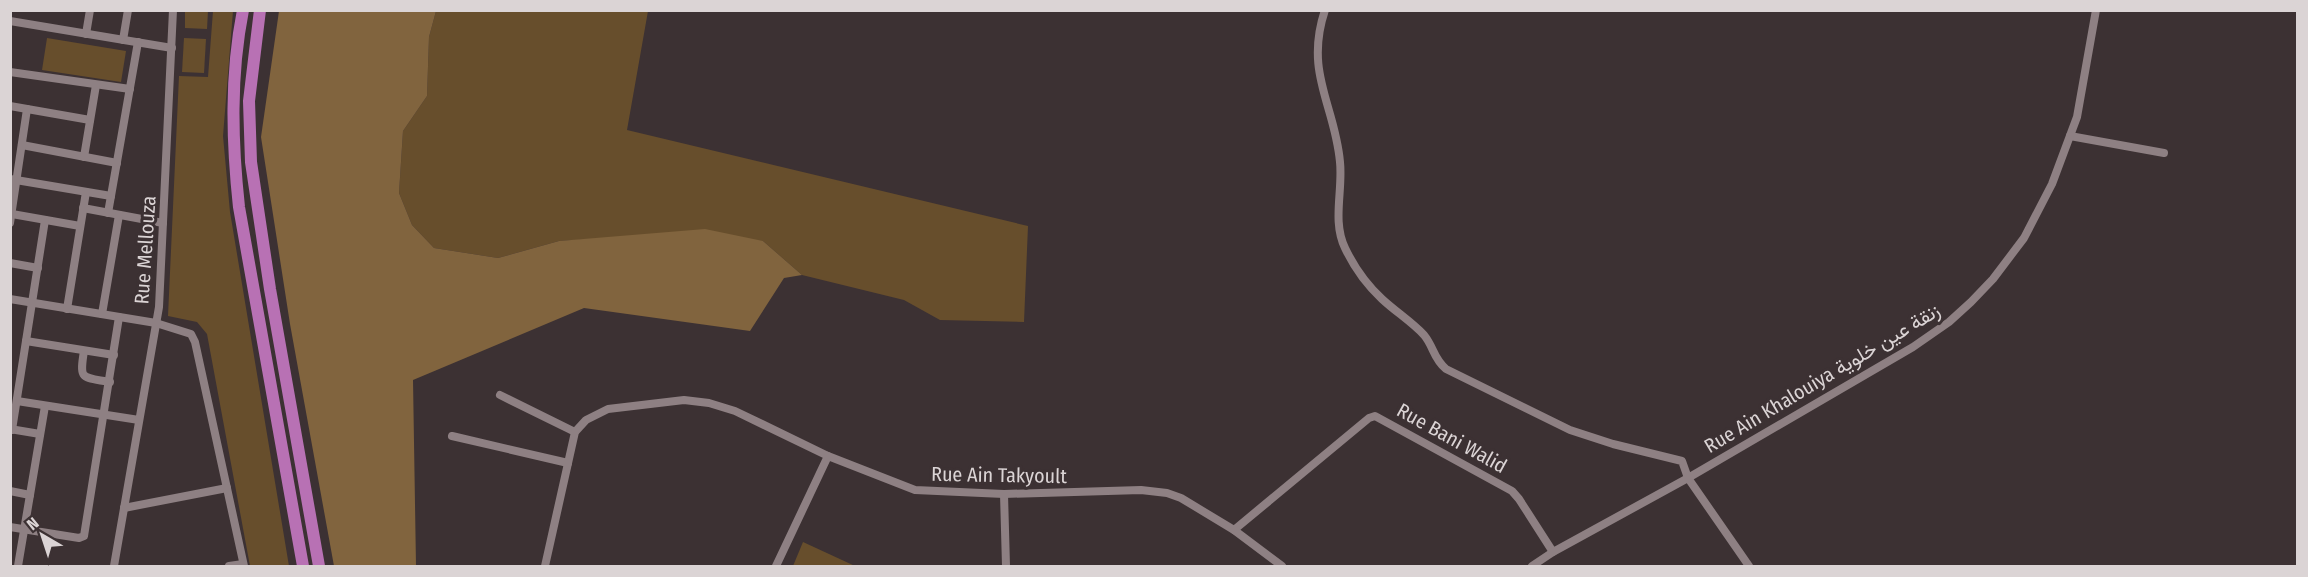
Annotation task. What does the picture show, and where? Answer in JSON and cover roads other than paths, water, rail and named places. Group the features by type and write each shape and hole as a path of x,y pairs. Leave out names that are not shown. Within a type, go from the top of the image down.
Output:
{"highway":[{"path":"243,10 238,34 233,96 238,207 303,567"},
{"path":"260,10 249,101 252,172 270,289 319,567"},
{"path":"286,474 286,509 294,567"}],"street":[{"path":"86,34 90,10"},
{"path":"123,40 128,10"},
{"name":"Rue Mellouza","path":"173,10 156,323 188,331 194,339 243,565"},
{"path":"1325,10 1318,35 1317,62 1338,149 1339,226 1346,250 1366,283 1424,336 1436,359 1446,369 1570,430 1613,444 1682,461 1688,478 1749,567"},
{"name":"Rue Ain Khalouiya زنقة عين خلوية","path":"1532,567 1553,552 1688,478 1913,347 1949,322 1993,279 2024,237 2052,184 2077,117 2096,10"},
{"path":"10,21 172,48"},
{"path":"108,213 138,42"},
{"path":"10,72 130,89"},
{"path":"84,157 96,84"},
{"path":"10,106 90,120"},
{"path":"27,109 22,146 14,179 11,219 45,220 80,226"},
{"path":"2070,136 2164,153"},
{"path":"22,146 117,163"},
{"path":"14,179 111,196"},
{"path":"67,309 86,192"},
{"path":"83,208 163,223"},
{"path":"102,314 119,215"},
{"path":"40,434 11,430 45,220"},
{"path":"10,263 38,268"},
{"path":"10,299 156,323 114,567"},
{"path":"10,526 79,538 84,536 119,317"},
{"path":"26,341 114,355"},
{"path":"84,351 82,374 88,378 110,382"},
{"path":"500,395 575,432 545,567"},
{"name":"Rue Ain Takyoult","path":"575,432 586,420 608,409 684,400 709,403 735,411 828,456 915,490 1004,494 1141,490 1167,493 1180,498 1234,530 1271,563 1282,567"},
{"path":"17,401 139,420"},
{"path":"18,567 45,406"},
{"name":"Rue Bani Walid","path":"1234,530 1369,417 1377,416 1512,491 1553,552"},
{"path":"452,436 568,464"},
{"path":"776,567 828,456"},
{"path":"124,507 227,488"},
{"path":"10,491 30,495"},
{"path":"1004,494 1006,567"},
{"path":"229,567 243,565"}]}
